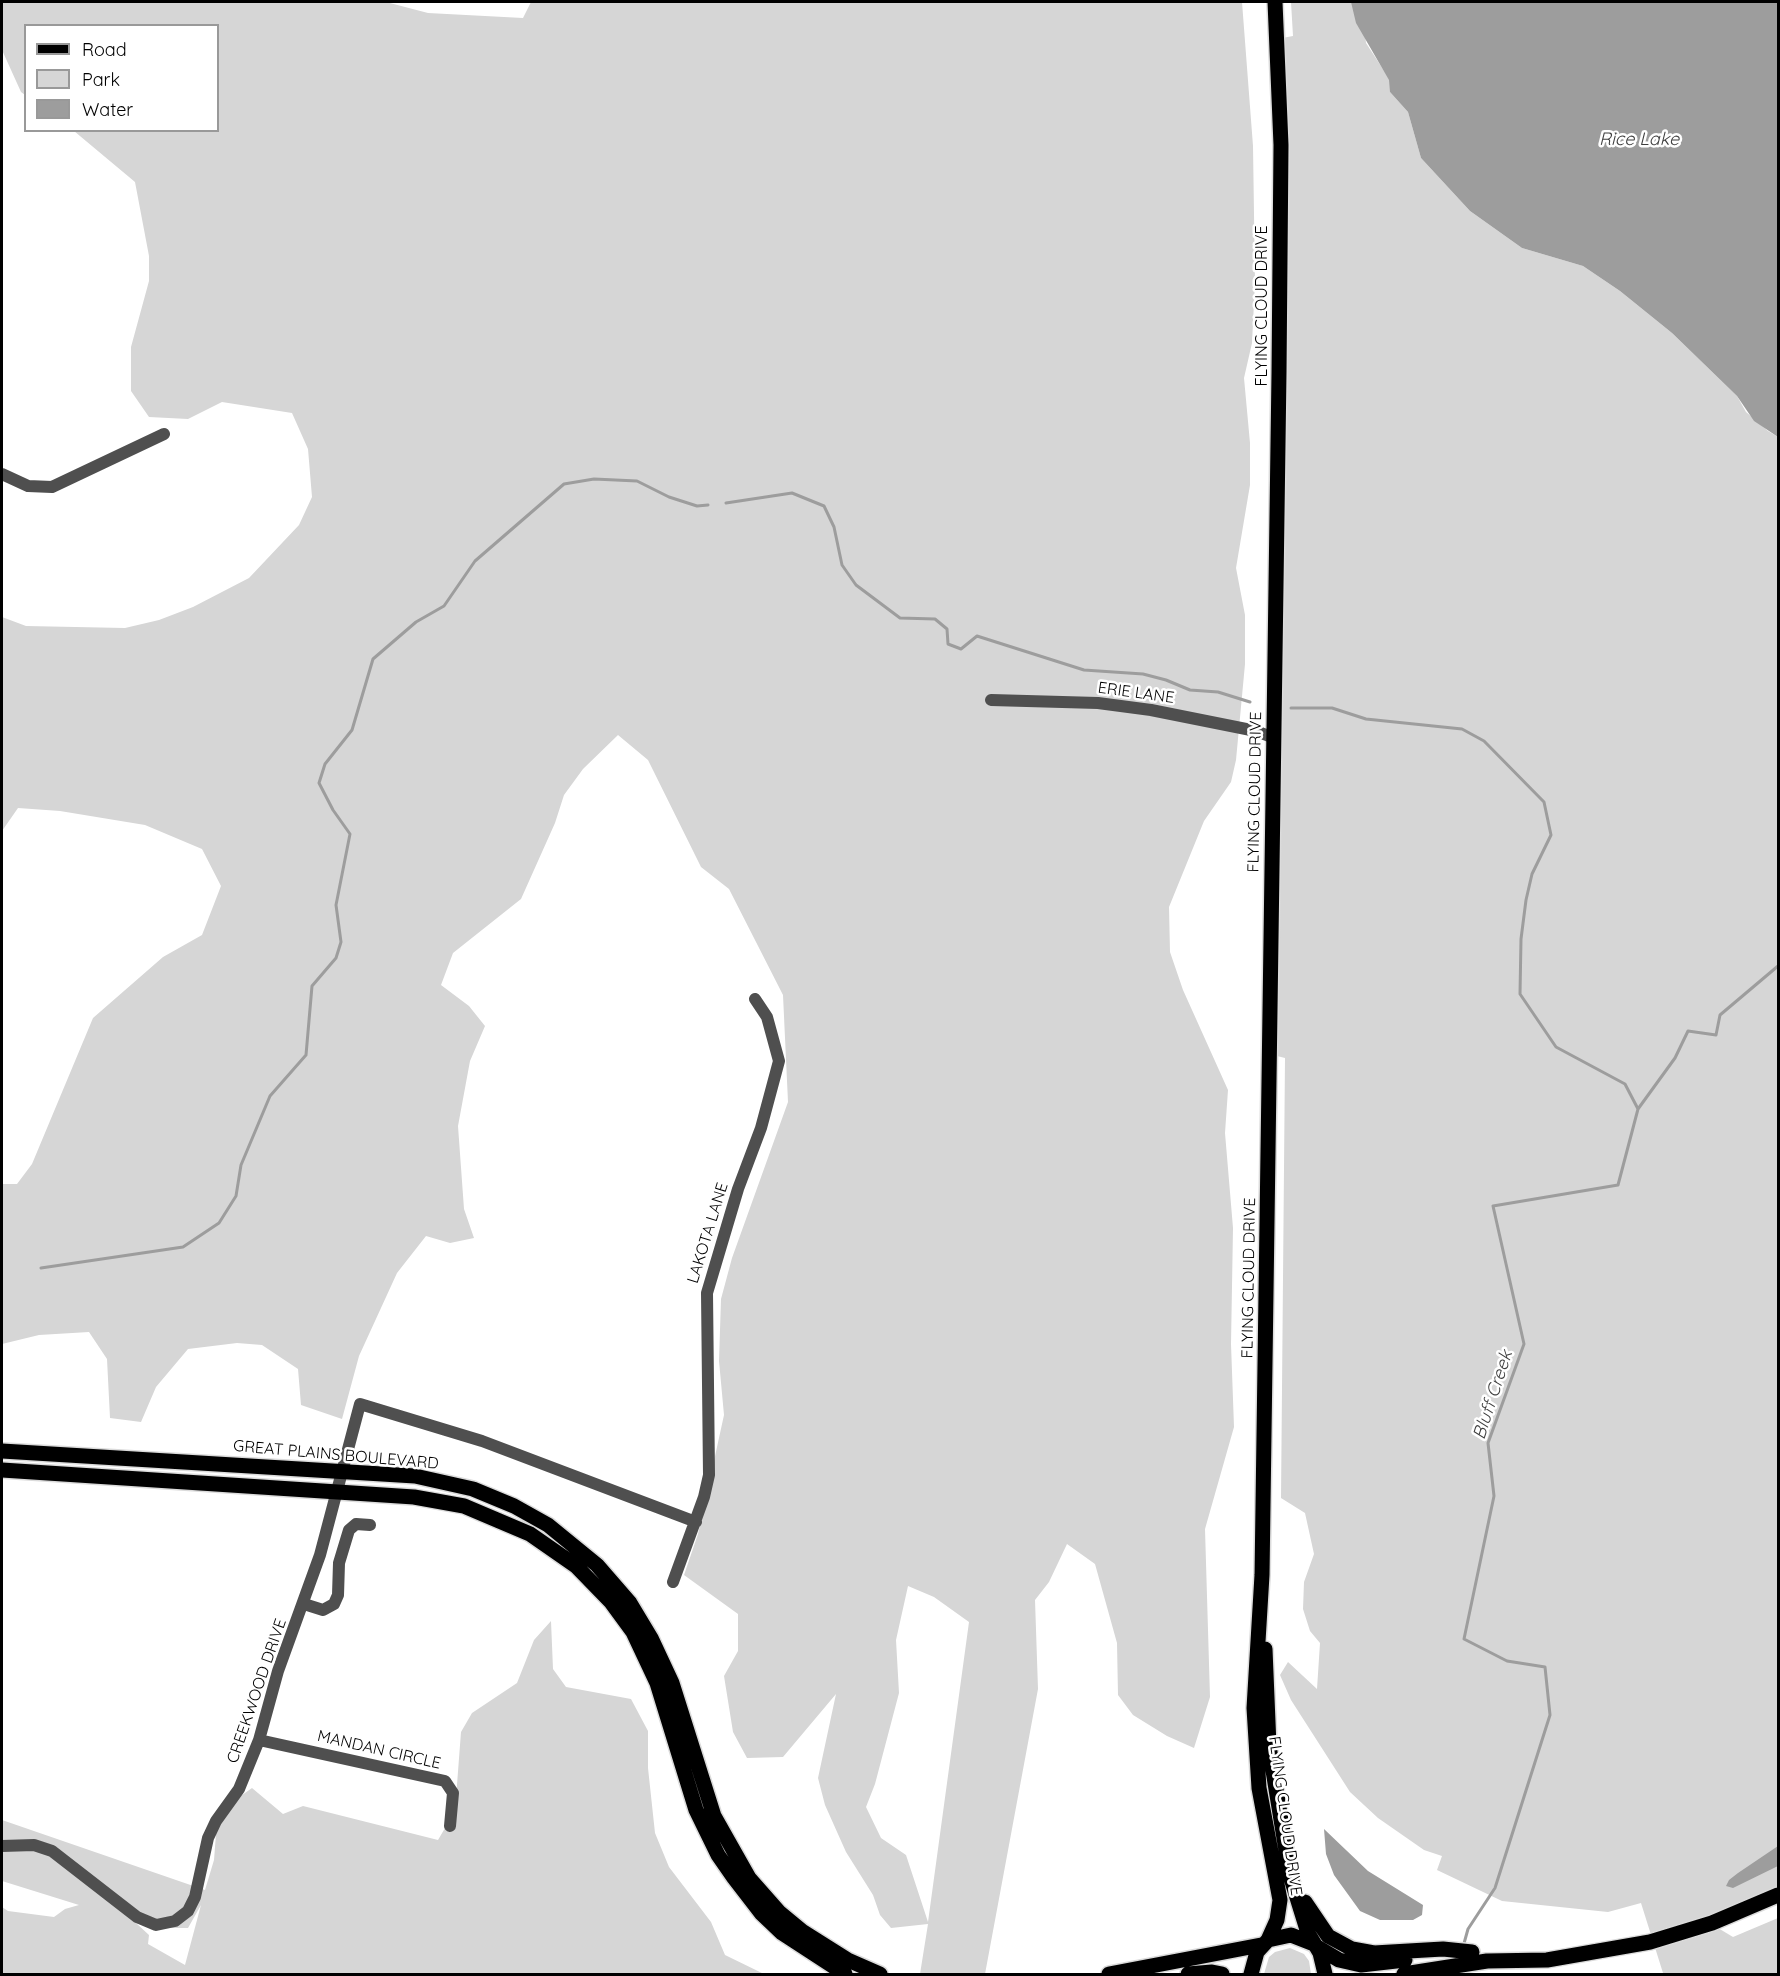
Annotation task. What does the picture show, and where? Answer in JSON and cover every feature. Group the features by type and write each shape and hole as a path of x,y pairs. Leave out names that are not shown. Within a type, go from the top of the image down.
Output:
{"main road":[{"name":"FLYING CLOUD DRIVE","path":"1275,2 1281,145 1275,738 1262,1583 1268,1733 1280,1817 1290,1875 1315,1946 1325,1966 1325,1974"},
{"name":"GREAT PLAINS BOULEVARD","path":"2,1451 415,1476 473,1489 514,1506 548,1525 588,1556 630,1603 656,1646 672,1683 714,1816 749,1878 779,1912 802,1931 848,1960 880,1974"},
{"path":"2,1470 414,1497 464,1506 530,1534 576,1566 620,1614 645,1655 657,1683 696,1810 726,1867 750,1901 772,1924 819,1959 845,1974"},
{"name":"FLYING CLOUD DRIVE","path":"1251,1974 1252,1963 1277,1920 1280,1900 1259,1788 1254,1739 1255,1674 1262,1583"},
{"path":"1280,1817 1299,1888 1314,1918 1328,1936 1342,1945 1361,1952 1428,1959 1547,1960"},
{"path":"1451,1974 1616,1949 1685,1932 1779,1895"},
{"path":"1109,1974 1265,1943 1291,1935 1339,1960 1361,1965 1428,1959 1472,1952 1537,1951 1575,1954"},
{"path":"1404,1974 1428,1959"},
{"path":"1188,1974 1212,1972 1222,1974"}],"street":[{"path":"2,474 28,486 52,487 164,434"},
{"name":"ERIE LANE","path":"991,699 1054,700 1119,706 1236,726 1275,738"},
{"name":"LAKOTA LANE","path":"673,1582 707,1486 711,1456 707,1293 738,1189 761,1128 779,1060 767,1017 755,999"},
{"name":"CREEKWOOD DRIVE","path":"2,1846 34,1845 52,1851 137,1917 156,1925 175,1921 188,1911 195,1897 208,1838 216,1821 239,1789 259,1740 278,1671 304,1604 338,1492 360,1404 489,1444 696,1522"},
{"path":"304,1604 323,1610 334,1604 338,1595 339,1563 349,1530 356,1524 370,1525"},
{"name":"MANDAN CIRCLE","path":"259,1740 445,1781 453,1793 450,1826"}],"green space":[{"path":"2,2 386,2 428,13 523,18 531,2 1242,2 1253,146 1255,282 1252,343 1244,378 1250,443 1250,485 1236,568 1245,615 1245,664 1236,760 1231,782 1204,821 1169,907 1170,952 1183,990 1228,1090 1225,1133 1233,1228 1231,1344 1234,1427 1205,1529 1210,1697 1194,1748 1167,1736 1133,1715 1118,1695 1117,1643 1095,1564 1067,1544 1049,1582 1035,1600 1038,1689 985,1974 920,1974 928,1924 891,1928 880,1915 873,1895 846,1852 825,1805 818,1778 836,1694 783,1757 747,1758 733,1732 724,1676 738,1651 738,1614 684,1575 698,1534 724,1415 719,1361 721,1299 732,1258 788,1102 783,995 729,889 701,867 648,760 618,735 583,769 564,795 555,823 521,899 453,953 441,985 469,1006 485,1026 470,1061 458,1126 464,1209 474,1238 450,1243 426,1236 397,1273 359,1356 342,1419 301,1405 298,1369 262,1345 237,1343 188,1349 156,1387 141,1422 110,1418 107,1359 89,1332 39,1335 2,1344 2,1184 17,1184 32,1164 93,1018 163,957 202,935 221,886 202,849 145,825 60,811 18,808 2,831 2,617 26,626 125,628 159,620 193,607 249,578 299,525 312,497 308,449 292,413 222,402 188,419 149,417 131,391 131,347 149,281 149,256 135,182 75,132 219,132 219,24 24,24 24,94 2,50","holes":["908,1586 934,1597 969,1622 928,1922 906,1855 881,1838 866,1807 875,1784 899,1693 896,1640"]},
{"path":"1291,2 1362,2 1366,43 1390,80 1390,92 1408,112 1421,158 1470,211 1522,248 1583,266 1620,291 1672,333 1737,396 1746,412 1778,437 1778,1974 1658,1974 1663,1973 1641,1903 1608,1912 1502,1901 1437,1870 1442,1856 1424,1850 1378,1818 1350,1792 1291,1700 1280,1675 1288,1662 1317,1689 1320,1643 1310,1631 1303,1609 1304,1582 1314,1554 1305,1513 1281,1498 1285,1058 1269,1054 1277,39 1293,36"},
{"path":"551,1621 553,1669 566,1687 631,1699 648,1731 648,1768 655,1833 669,1867 711,1922 725,1955 764,1974 2,1974 2,1907 8,1911 54,1917 65,1909 79,1905 2,1881 2,1820 205,1890 214,1860 216,1834 228,1805 252,1788 283,1814 303,1806 438,1840 455,1811 461,1732 472,1713 517,1683 534,1640","holes":["201,1905 185,1965 148,1944 149,1935 136,1923 162,1928 188,1928"]},
{"path":"1290,1948 1304,1954 1309,1961 1311,1974 1264,1974 1269,1957 1275,1952"}],"water":[{"name":"Rice Lake","path":"1351,2 1778,2 1778,437 1754,421 1737,396 1672,333 1620,291 1583,266 1522,248 1470,211 1421,158 1408,112 1390,92 1389,80 1356,23"},
{"path":"1324,1829 1368,1871 1423,1905 1422,1915 1413,1920 1380,1920 1360,1911 1334,1875 1326,1854"},
{"path":"1778,1846 1778,1866 1733,1888 1726,1886 1729,1880 1738,1873"}],"pier":[{"path":"1778,1893 1778,1918 1733,1937 1718,1928"}],"waterway":[{"path":"41,1268 183,1247 219,1223 236,1196 241,1165 270,1096 306,1055 312,986 336,958 341,942 336,905 350,834 333,810 319,783 325,764 352,730 373,659 416,622 444,606 475,561 564,484 594,479 637,481 669,497 697,506 708,505"},
{"path":"726,503 792,493 824,506 834,527 842,565 856,585 900,618 935,619 947,629 948,644 961,649 977,636 1084,670 1143,674 1190,690 1218,692 1250,702"},
{"path":"1291,708 1332,708 1366,719 1462,729 1484,741 1544,802 1551,835 1532,874 1526,900 1521,939 1520,994 1556,1047 1625,1084 1638,1109"},
{"name":"Bluff Creek","path":"1463,1947 1468,1929 1495,1888 1550,1715 1545,1667 1507,1661 1464,1639 1494,1496 1488,1443 1524,1344 1493,1206 1618,1185 1638,1109 1675,1058 1688,1031 1716,1035 1720,1015 1778,966"}]}
